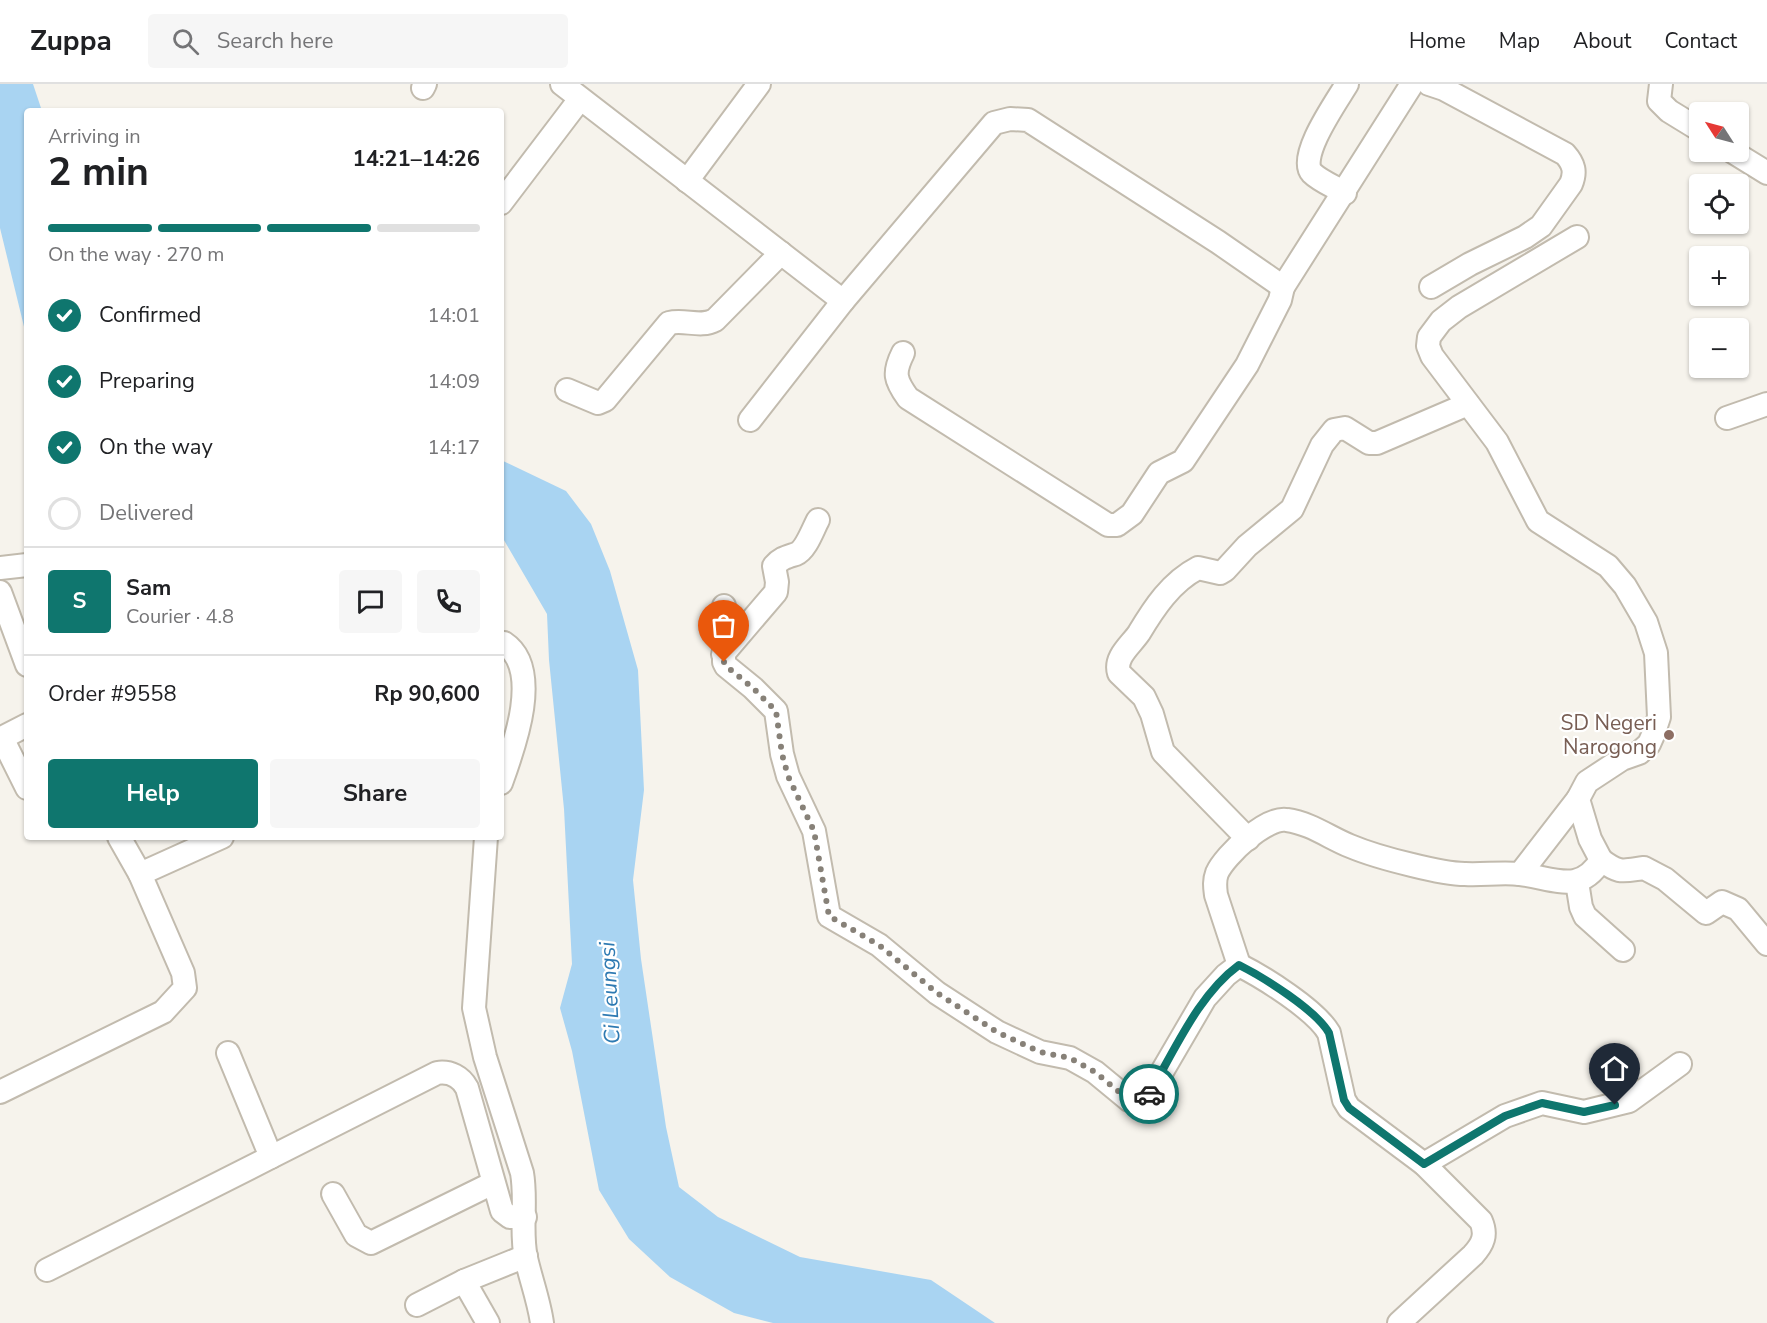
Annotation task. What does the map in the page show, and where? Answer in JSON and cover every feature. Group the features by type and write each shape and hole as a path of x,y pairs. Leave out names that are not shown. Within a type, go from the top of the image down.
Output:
{"street":[{"path":"562,84 843,301"},
{"path":"687,181 759,84"},
{"path":"1345,193 1312,174 1308,167 1308,159 1312,145 1347,84"},
{"path":"903,353 896,366 896,376 908,398 1108,525 1118,525 1132,514 1159,472 1182,461 1247,365 1280,300 1283,287 1345,193 1412,84"},
{"path":"1429,84 1444,89 1565,154 1571,161 1574,176 1541,226 1525,237 1431,287"},
{"path":"1661,84 1659,101 1669,111 1689,123"},
{"path":"504,198 580,99"},
{"path":"750,420 843,301 994,123 1010,119 1028,120 1218,242 1283,287"},
{"path":"1749,162 1767,173"},
{"path":"1520,874 1578,799 1587,782 1622,759 1639,753 1649,744 1659,717 1656,653 1646,622 1625,586 1608,566 1538,521 1497,442 1432,356 1428,346 1433,330 1459,307 1577,237"},
{"path":"567,390 598,403 605,399 669,323 678,321 706,325 715,320 781,253"},
{"path":"1248,839 1163,753 1152,714 1144,697 1119,673 1119,659 1160,601 1181,578 1198,568 1220,573 1225,570 1247,546 1292,509 1322,445 1334,430 1345,428 1369,443 1377,443 1468,404"},
{"path":"1727,418 1767,404"},
{"path":"723,654 776,592 777,582 774,569 776,564 801,550 818,520"},
{"path":"0,568 24,565"},
{"path":"0,592 24,657"},
{"path":"724,606 723,654 726,666 776,711 782,754 788,776 814,831 829,916 872,941 937,993 997,1032 1040,1052 1070,1058 1095,1072 1129,1100 1138,1104 1149,1094 1205,998 1226,975 1239,965"},
{"path":"504,643 517,654 522,665 524,685 518,728 504,773"},
{"path":"24,727 1,739 24,782"},
{"path":"1578,799 1590,839 1601,860 1614,870 1623,873 1644,868 1665,879 1706,913 1722,902 1731,904 1767,944"},
{"path":"1400,1323 1482,1245 1485,1234 1481,1221 1424,1164 1349,1108 1344,1100 1329,1033 1324,1025 1309,1010 1239,965 1214,884 1223,863 1268,824 1286,819 1310,827 1352,847 1412,865 1462,874 1520,874 1577,882 1587,879 1601,860"},
{"path":"0,1092 163,1012 185,988 183,973 140,874 121,840"},
{"path":"140,874 215,840"},
{"path":"487,840 474,1008 485,1057 522,1173 526,1192 526,1256 540,1304 542,1323"},
{"path":"1577,882 1581,907 1585,916 1623,950"},
{"path":"228,1053 271,1157"},
{"path":"1424,1164 1505,1116 1542,1103 1584,1112 1601,1110 1629,1101 1680,1064"},
{"path":"47,1270 437,1072 446,1072 456,1077 467,1088 502,1211 510,1217 525,1217"},
{"path":"333,1194 356,1235 365,1242 371,1243 493,1183"},
{"path":"417,1305 464,1281 526,1256"},
{"path":"464,1281 488,1323"}],"water":[{"path":"0,84 33,84 41,108 24,108 24,327 0,228"},
{"name":"Ci Leungsi","path":"504,461 566,491 591,524 610,571 638,670 644,790 633,880 641,959 666,1127 679,1187 718,1217 800,1257 931,1280 995,1323 773,1323 734,1313 670,1277 629,1239 599,1190 572,1051 560,1008 572,964 564,809 549,660 547,614 504,540"}],"way so far":[{"path":"724,662 776,711 782,754 788,776 814,831 829,916 834,921 879,945 937,993 997,1032 1040,1052 1070,1058 1080,1063 1095,1072 1129,1100 1138,1104 1149,1094"}],"place":[{"name":"SD Negeri Narogong","path":"1669,735"}],"route":[{"path":"1149,1094 1205,998 1226,975 1239,965 1309,1010 1324,1025 1329,1033 1344,1100 1349,1108 1424,1164 1505,1116 1542,1103 1584,1112 1615,1105"}]}
